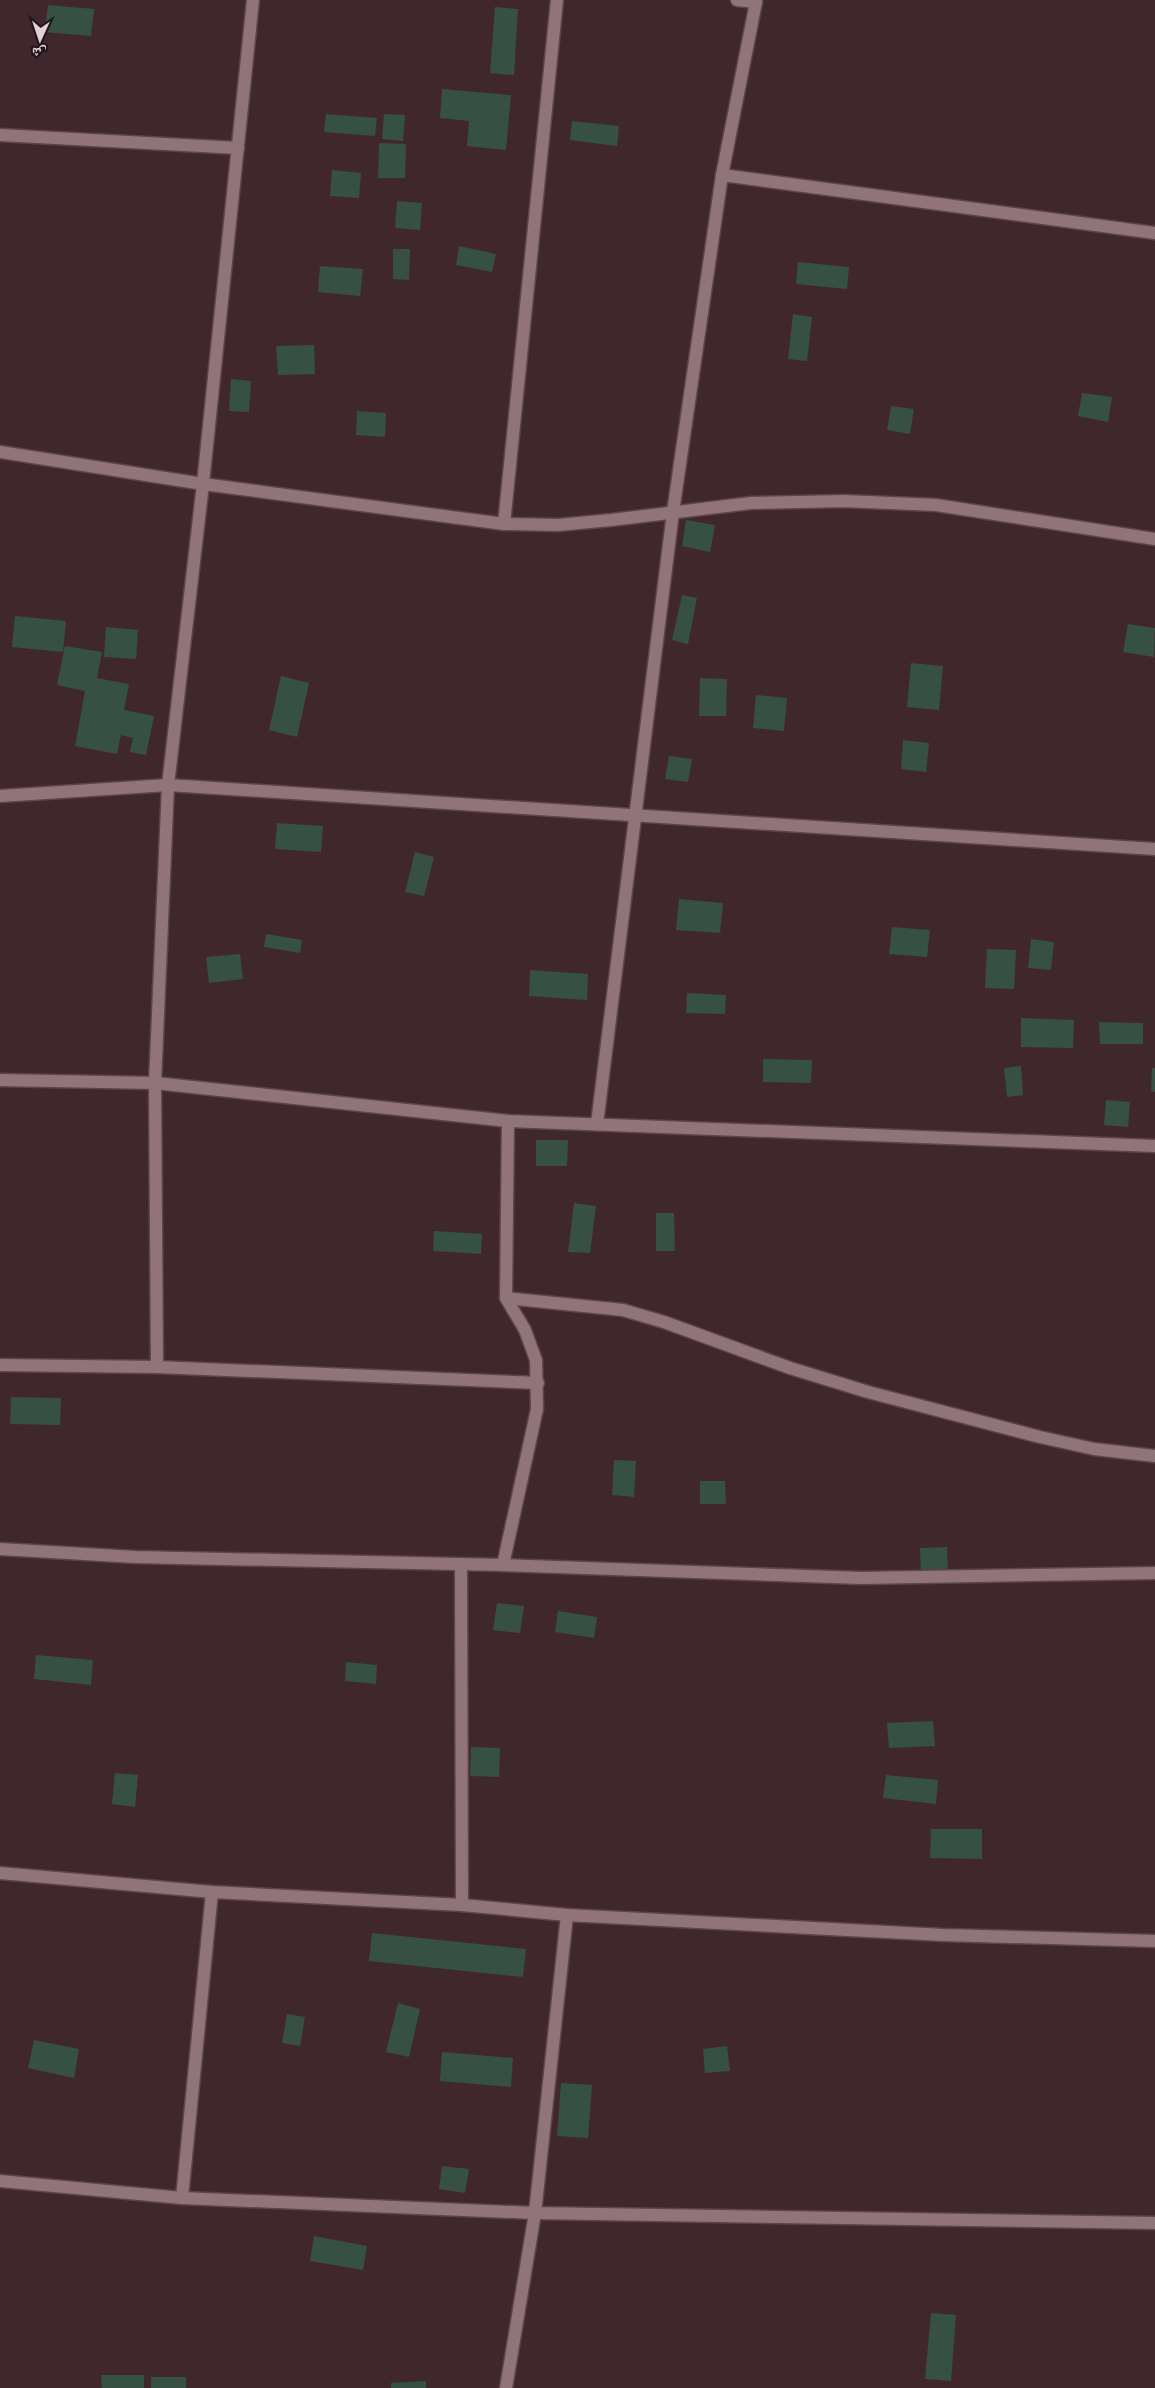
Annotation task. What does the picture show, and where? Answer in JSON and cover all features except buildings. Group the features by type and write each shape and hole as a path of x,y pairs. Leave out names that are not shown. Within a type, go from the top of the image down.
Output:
{"street":[{"path":"157,1367 155,1083 168,785 203,484 253,0"},
{"path":"504,524 557,0"},
{"path":"597,1124 673,512 722,175 756,1 737,0"},
{"path":"0,135 238,148"},
{"path":"722,175 1155,233"},
{"path":"0,452 203,484 504,524 567,524 751,503 844,501 936,505 1155,539"},
{"path":"0,796 168,785 1155,849"},
{"path":"0,1080 155,1083 508,1121 1155,1146"},
{"path":"503,1565 537,1409 538,1383 536,1360 525,1330 506,1298 508,1121"},
{"path":"506,1298 623,1310 664,1322 790,1368 868,1392 1049,1439 1094,1449 1155,1456"},
{"path":"0,1365 157,1367 538,1383"},
{"path":"0,1549 135,1557 503,1565 862,1578 1155,1573"},
{"path":"461,1564 462,1905"},
{"path":"0,1873 212,1892 462,1905 567,1915 943,1935 1155,1941"},
{"path":"182,2198 212,1892"},
{"path":"506,2388 536,2213 567,1915"},
{"path":"0,2181 182,2198 536,2213 1155,2223"}]}
